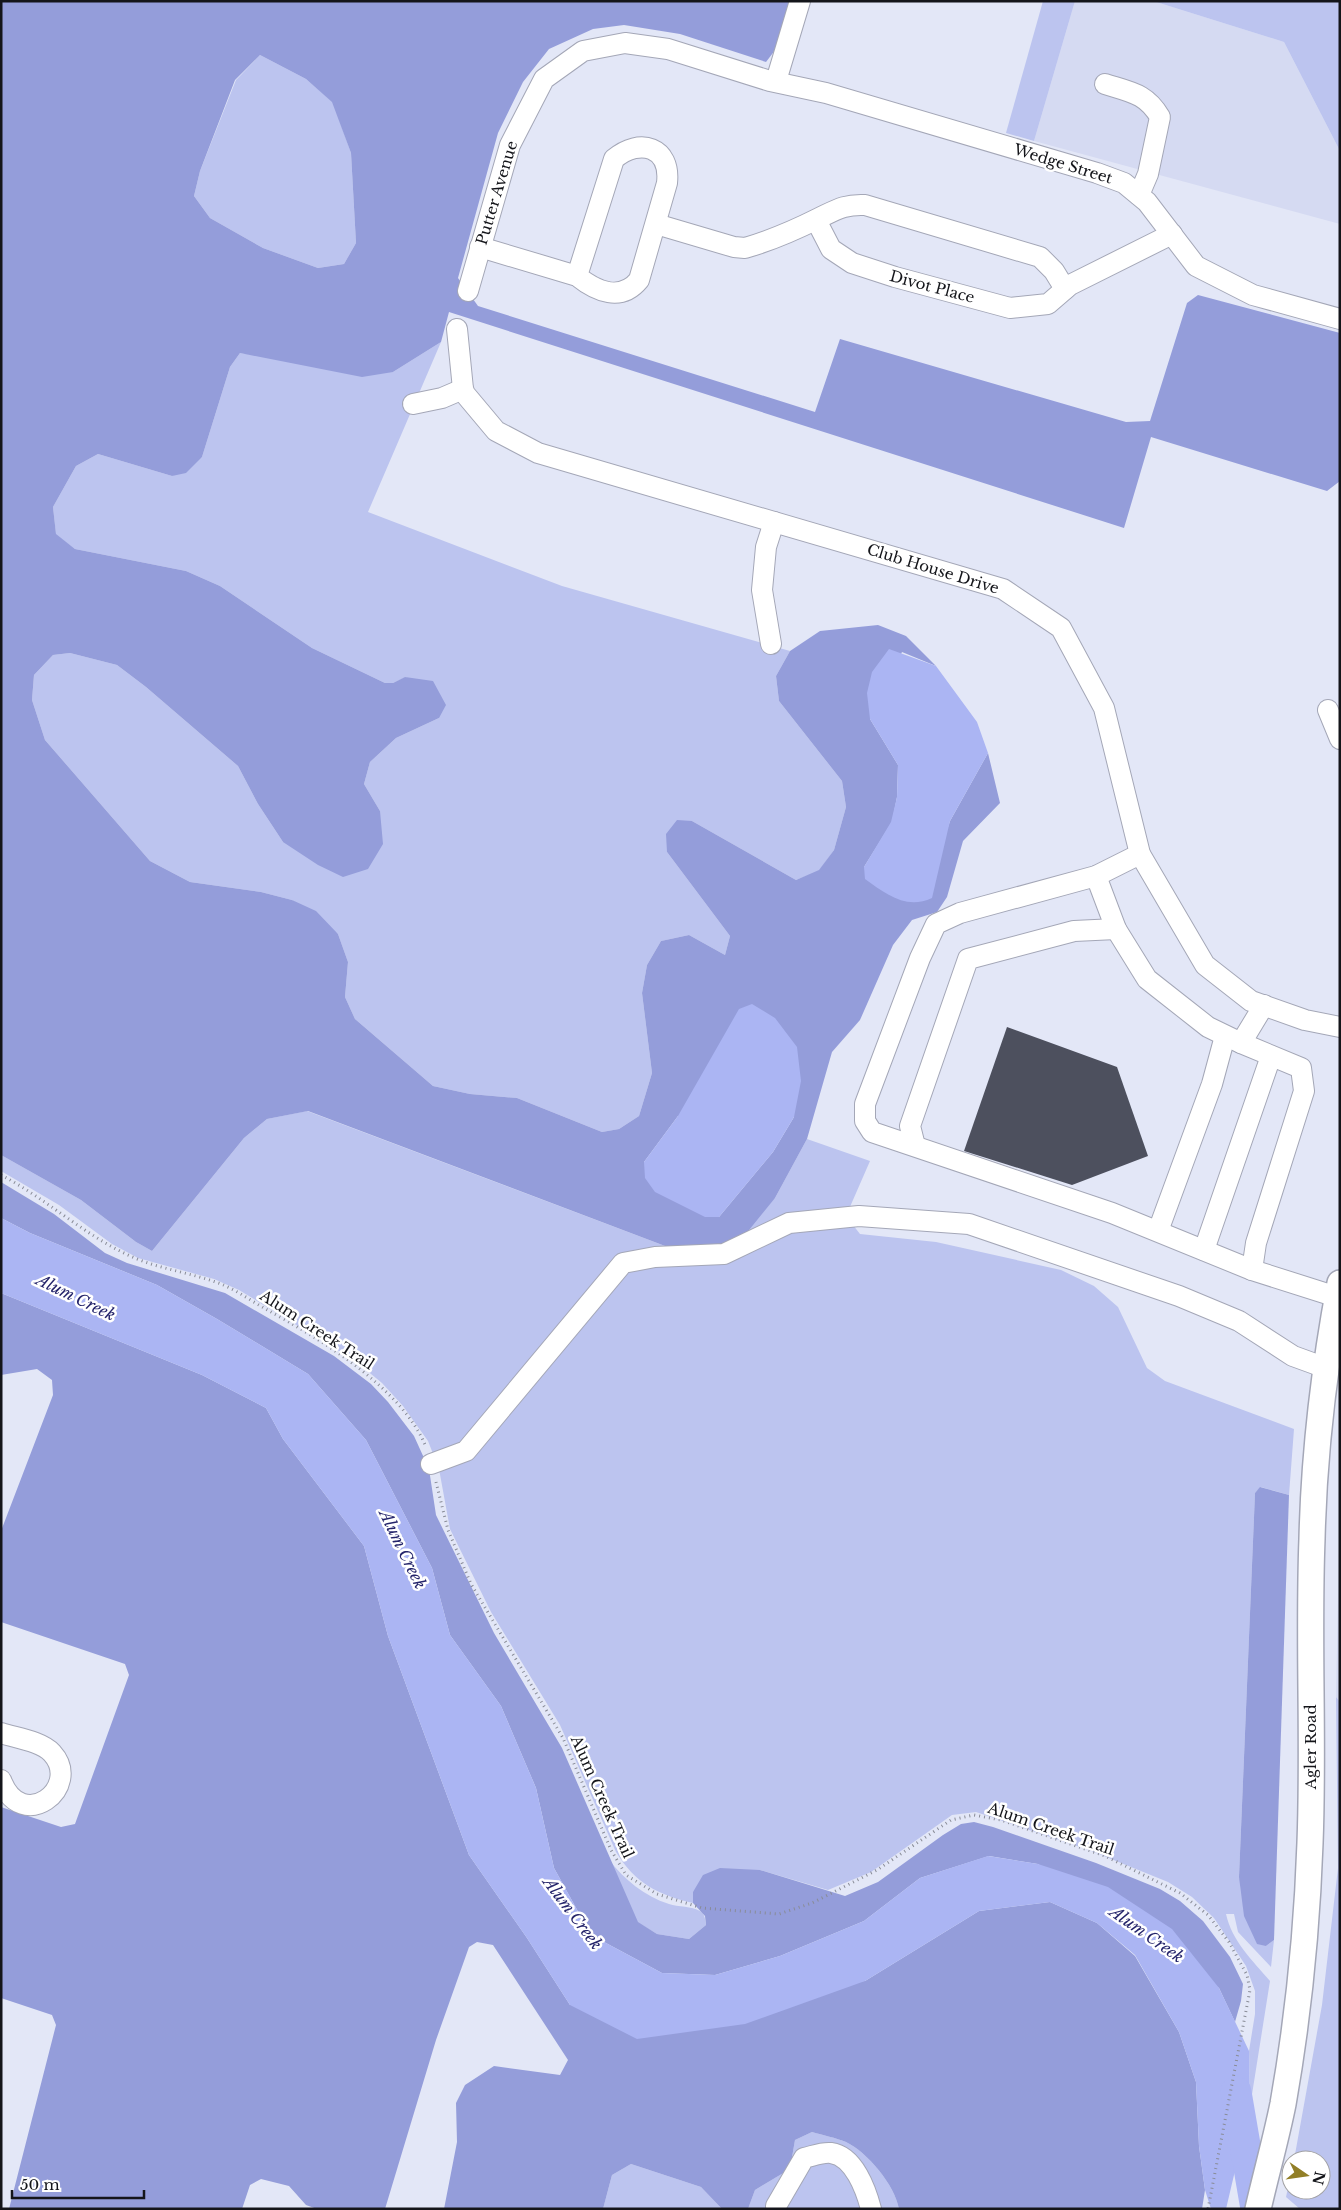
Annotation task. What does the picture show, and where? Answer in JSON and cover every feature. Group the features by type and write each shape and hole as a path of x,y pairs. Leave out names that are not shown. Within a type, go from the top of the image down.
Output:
{"main road":[{"name":"Agler Road","path":"1258,2209 1282,2105 1296,2009 1304,1932 1310,1844 1312,1538 1318,1436 1338,1290"}],"street":[{"path":"776,81 800,1"},
{"name":"Putter Avenue","path":"468,290 510,145 544,79 583,51 625,43 668,49 776,81"},
{"name":"Wedge Street","path":"776,81 836,96 1097,173 1124,184 1147,202 1196,266 1253,295 1340,319"},
{"path":"1105,84 1141,96 1152,103 1160,117 1148,174 1139,195"},
{"path":"480,247 577,276 589,286 618,294 631,290 639,280 656,224 668,169 662,156 650,148 636,148 624,151 614,159 577,276"},
{"path":"656,224 734,247 745,248 816,220 849,204 865,205 1040,257 1054,271 1065,289"},
{"name":"Divot Place","path":"816,220 831,249 852,263 895,277 1010,308 1048,304 1065,289 1172,234"},
{"path":"413,404 442,398 463,389 457,329"},
{"name":"Club House Drive","path":"463,389 496,431 538,453 1003,590 1061,628 1104,708 1140,854 1205,965 1251,1000 1305,1020 1340,1027"},
{"path":"770,644 762,590 766,547 774,522"},
{"path":"1328,710 1340,739"},
{"path":"1140,854 1096,876 960,913 936,924 920,958 865,1104 865,1121 872,1132 1112,1213 1252,1270 1338,1290"},
{"path":"1096,876 1116,929 1147,980 1208,1027 1233,1040 1301,1068 1304,1091 1256,1243 1252,1270"},
{"path":"915,1146 910,1126 968,959 1074,931 1116,929"},
{"path":"1158,1231 1212,1084 1233,1040 1264,1005"},
{"path":"1204,1250 1271,1056"},
{"path":"431,1464 466,1451 623,1263 655,1257 724,1254 789,1223 858,1216 969,1224 1179,1296 1239,1321 1293,1356 1326,1368"},
{"path":"1,1733 37,1745 51,1752 59,1766 60,1782 52,1796 39,1804 24,1805 9,1796 1,1780"},
{"path":"776,2206 804,2158 816,2154 831,2153 841,2156 851,2166 867,2196 871,2209"}],"path":[{"name":"Alum Creek Trail","path":"1,1175 16,1183 96,1238 128,1256 222,1284 280,1317 362,1370 400,1407 426,1444 448,1530 471,1584 563,1738 611,1850 626,1875 656,1894 702,1908 779,1914 812,1903 877,1870 950,1820 974,1815 1001,1820 1105,1856 1180,1893 1208,1916 1229,1942 1247,1975 1250,1990 1208,2209"}],"shaded area":[{"path":"1,1 793,1 782,41 766,62 680,34 624,25 593,29 549,49 523,82 498,133 458,278 478,306 815,412 840,339 1126,422 1150,421 1187,303 1198,295 1340,333 1340,481 1327,491 1151,437 1124,528 449,312 441,342 393,372 362,377 240,353 230,367 202,457 186,473 172,476 98,454 76,466 53,507 56,534 75,549 186,571 220,586 312,648 385,683 393,683 405,677 433,681 446,705 439,718 396,738 370,762 364,784 380,811 383,844 368,869 343,877 318,865 283,842 258,804 238,766 146,687 117,665 70,653 53,655 34,675 32,700 45,740 150,861 190,882 261,892 292,900 316,911 338,934 348,962 345,997 355,1019 433,1086 470,1094 517,1098 602,1132 619,1129 639,1116 652,1073 642,993 647,965 661,941 689,935 725,955 730,936 667,852 666,834 677,820 692,821 796,880 819,870 834,850 846,807 842,781 779,701 776,676 790,651 820,631 878,625 906,636 936,666 902,652 870,719 898,765 897,797 892,822 864,867 944,839 950,821 988,753 1000,803 963,841 947,897 937,912 912,920 893,945 860,1020 832,1052 807,1139 775,1198 745,1235 709,1252 673,1249 308,1111 267,1119 244,1138 152,1251 136,1242 81,1200 1,1155","holes":["260,55 306,79 332,102 351,153 356,243 344,264 318,268 263,248 210,218 194,196 200,171 235,80","678,1116 794,1117 773,1152 719,1217 644,1162"]},
{"path":"1043,1 1075,1 1034,141 1006,133"},
{"path":"1075,1 1153,1 1284,42 1340,151 1340,224 1034,141"},
{"path":"1153,1 1340,1 1340,151 1284,42"},
{"path":"260,55 306,79 333,102 351,153 356,243 344,264 318,268 263,248 210,218 194,196 200,171 236,80"},
{"path":"441,342 368,512 562,586 790,651 776,676 779,701 842,781 846,807 834,850 819,871 796,880 692,821 667,852 730,936 725,955 689,935 661,941 647,965 642,993 652,1073 639,1116 619,1129 602,1132 517,1098 470,1094 433,1086 355,1019 345,997 348,962 338,934 292,900 261,892 190,882 150,861 45,740 32,700 34,675 53,655 70,653 117,665 146,687 238,766 258,804 283,842 380,811 364,784 370,762 396,738 439,718 406,677 393,683 385,683 312,648 220,586 186,571 75,549 56,535 53,507 76,466 98,454 172,476 202,457 230,367 240,353 393,372"},
{"path":"307,1111 673,1249 775,1198 807,1139 870,1161 846,1216 860,1234 936,1242 1061,1270 1094,1286 1118,1307 1147,1368 1165,1381 1294,1429 1289,1495 1261,1487 1255,1493 1239,1877 1266,1946 1274,1940 1271,1967 1238,1932 1234,1914 1226,1914 1238,1942 1270,1981 1250,2107 1249,2051 1255,2014 1255,1991 1246,1966 1214,1918 1192,1897 1168,1882 1089,1850 976,1812 952,1815 871,1872 828,1890 760,1870 693,1892 693,1903 658,1892 639,1880 623,1863 616,1852 560,1725 491,1612 450,1529 439,1469 428,1441 403,1406 382,1383 354,1360 239,1290 214,1279 138,1258 112,1244 59,1205 1,1171 1,1155 81,1200 136,1242 152,1251 244,1138 267,1119"},
{"path":"1,1182 54,1214 105,1253 127,1263 225,1293 334,1356 371,1384 388,1402 414,1436 429,1469 436,1515 494,1633 562,1748 638,1922 657,1934 689,1939 706,1925 705,1916 693,1903 693,1892 703,1875 720,1868 760,1870 845,1896 878,1882 961,1824 974,1822 1096,1863 1160,1889 1180,1901 1203,1921 1230,1957 1243,1984 1241,2001 1235,2022 1219,1988 1038,1864 989,1856 920,1878 864,1921 780,1956 715,1975 662,1973 591,1935 554,1868 536,1788 501,1706 450,1635 432,1568 366,1440 308,1374 157,1285 30,1233 1,1218"},
{"path":"1,1293 202,1375 266,1408 283,1439 364,1546 388,1636 469,1855 527,1938 570,2005 865,1981 979,1911 1050,1902 1097,1923 1135,1956 1179,2032 1196,2082 1199,2146 1205,2190 1202,2209 899,2209 886,2180 863,2153 846,2142 812,2132 795,2140 790,2169 755,2190 748,2209 722,2209 701,2187 631,2164 612,2175 603,2209 444,2209 457,2142 456,2103 465,2085 494,2066 560,2075 568,2060 493,1945 477,1942 469,1947 436,2040 385,2209 317,2209 306,2205 289,2186 261,2179 250,2185 242,2209 9,2209 56,2025 52,2015 1,1998 1,1807 61,1827 75,1824 129,1675 125,1664 1,1622 1,1531 53,1395 52,1380 37,1369 1,1375"},
{"path":"1260,1487 1289,1495 1274,1940 1266,1946 1257,1944 1244,1916 1239,1877 1255,1493"},
{"path":"1340,1497 1340,1702 1336,1697"},
{"path":"1336,1697 1340,1702 1340,2209 1300,2209 1290,2200 1331,2200 1331,2150 1296,2150 1322,2005 1338,1868"},
{"path":"609,1860 628,1881 651,1897 669,1904 693,1908 702,1912 706,1925 689,1939 657,1934 637,1922"},
{"path":"812,2132 846,2142 863,2153 886,2180 899,2209 748,2209 755,2190 790,2169 795,2140"},
{"path":"631,2164 701,2187 722,2209 603,2209 612,2175"}],"water":[{"path":"889,649 936,666 977,722 988,753 950,821 932,898 923,901 914,902 897,899 865,879 864,867 891,822 897,797 898,765 870,719 867,693 872,672"},
{"path":"752,1004 775,1018 797,1047 801,1081 794,1117 773,1152 719,1217 705,1217 655,1192 645,1178 644,1162 678,1116 739,1009"},
{"path":"1,1218 30,1233 157,1285 308,1374 366,1440 432,1568 450,1635 501,1706 536,1788 554,1868 591,1935 662,1973 715,1975 780,1956 864,1921 920,1878 988,1856 1038,1864 1108,1887 1172,1929 1219,1988 1249,2051 1250,2107 1226,2209 1211,2209 1205,2190 1199,2146 1196,2082 1179,2032 1135,1955 1097,1923 1050,1902 979,1911 865,1981 745,2024 637,2039 570,2005 527,1938 469,1855 388,1636 364,1546 283,1439 266,1408 202,1375 1,1293"}],"building":[{"path":"1007,1027 1117,1067 1148,1156 1072,1185 964,1151"}],"waterway":[{"name":"Alum Creek","path":"1236,2092 1256,2209"}]}
